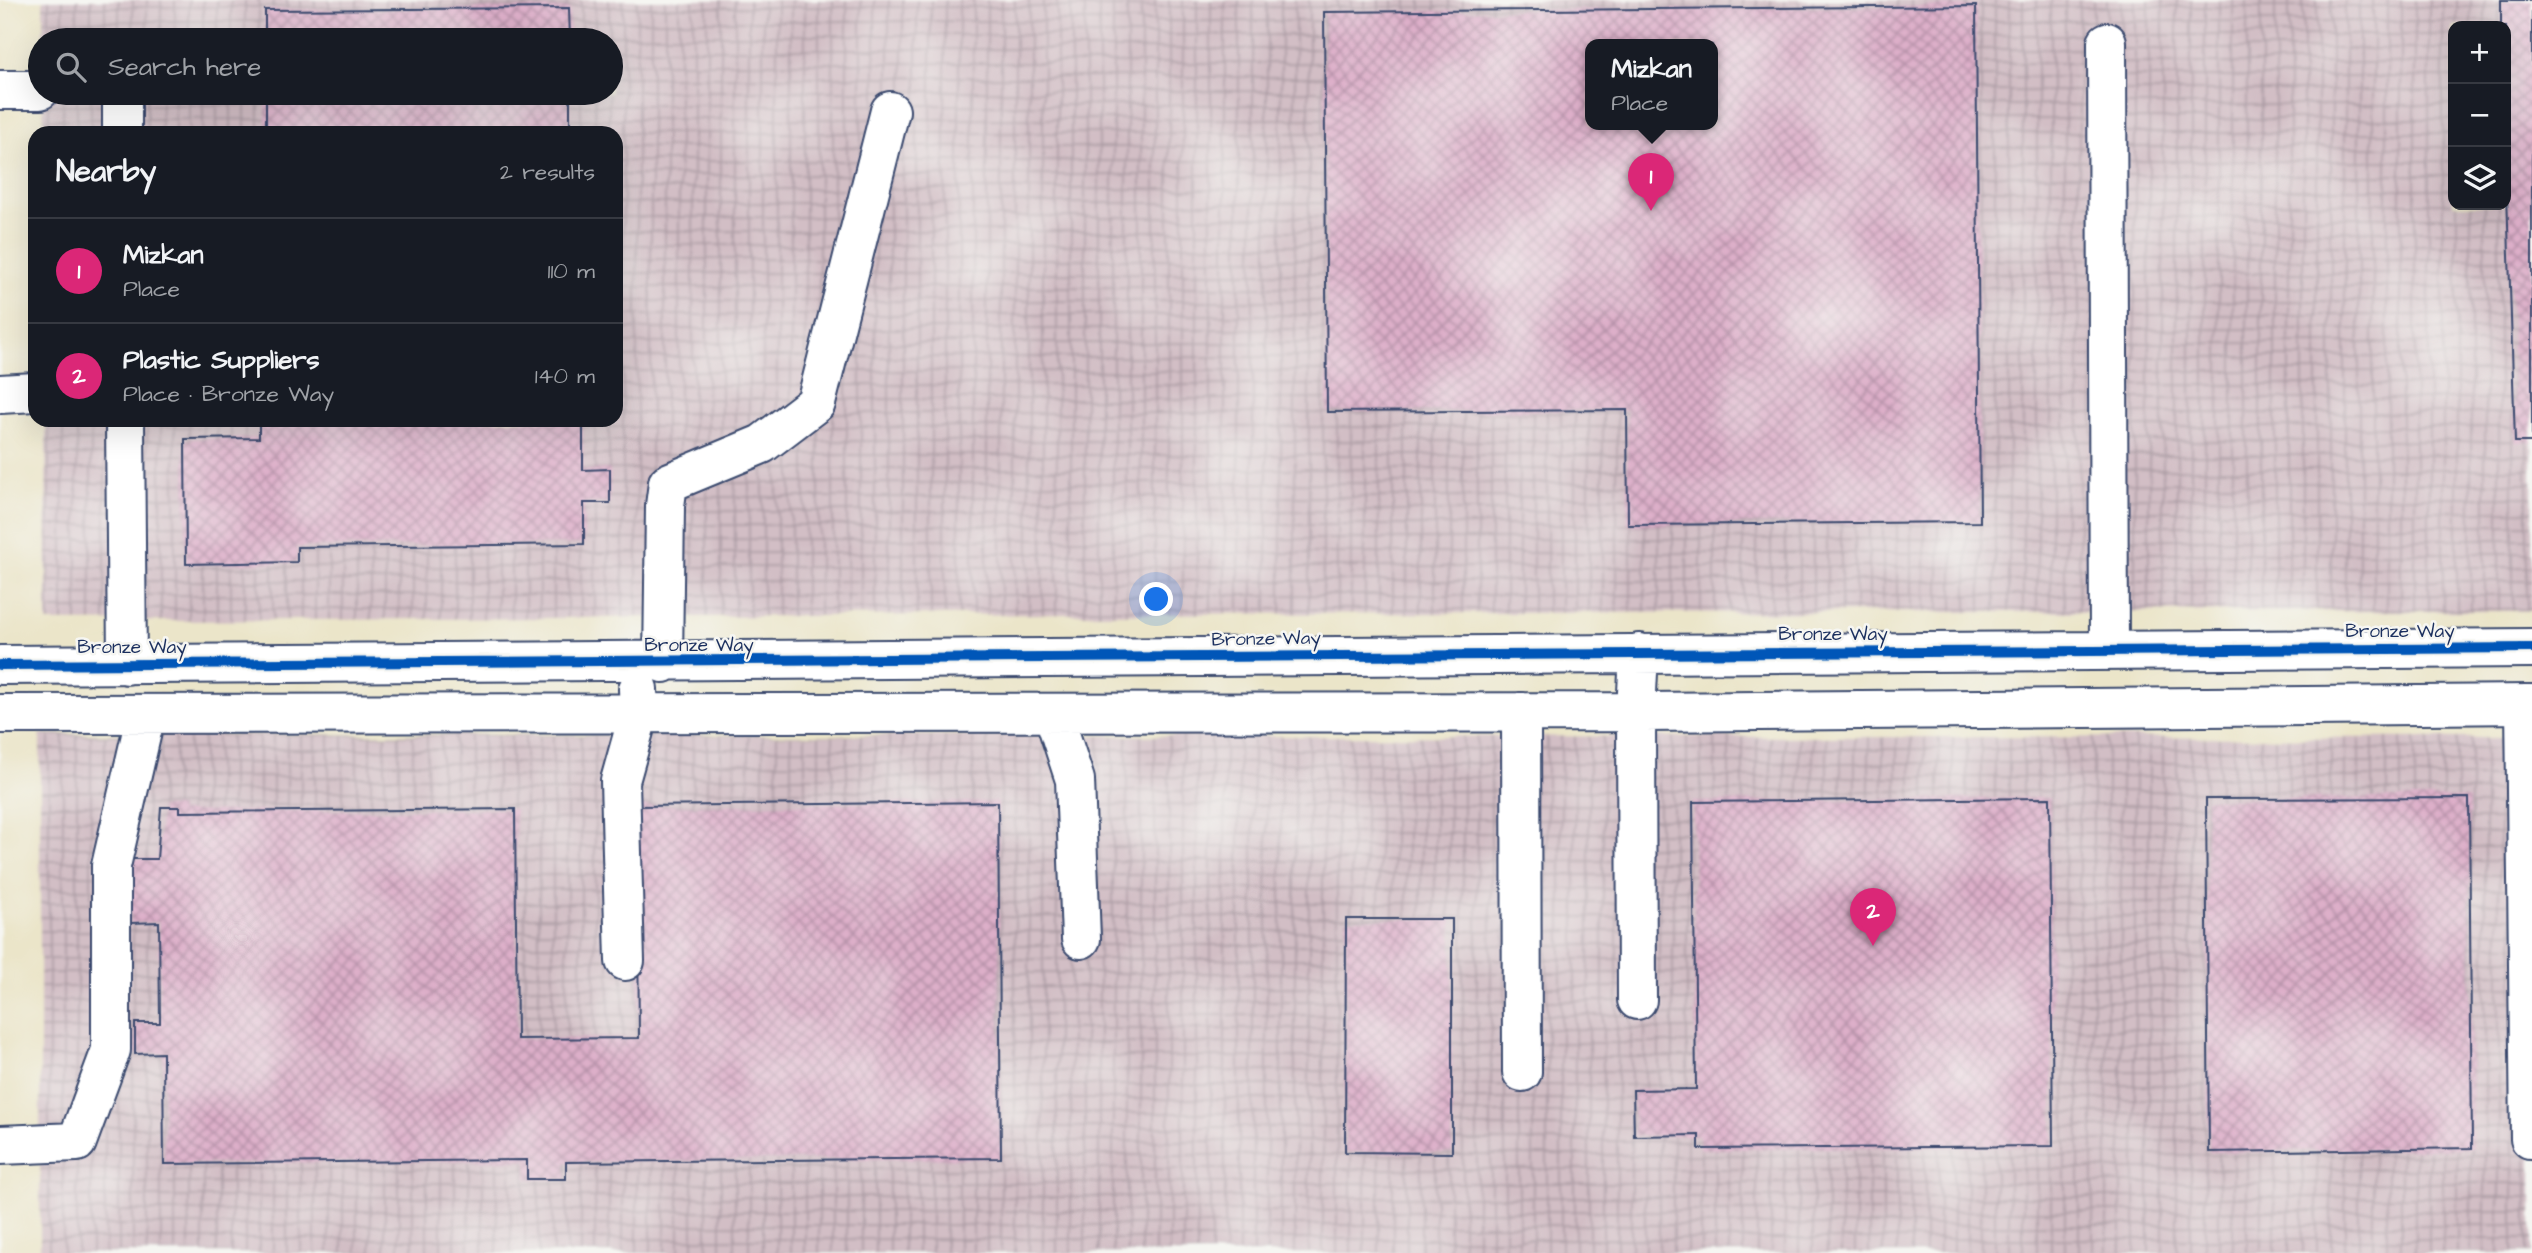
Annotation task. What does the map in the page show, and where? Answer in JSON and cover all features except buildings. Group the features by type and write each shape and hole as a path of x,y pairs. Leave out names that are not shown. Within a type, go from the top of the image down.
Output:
{"street":[{"path":"2107,42 2109,650"},
{"path":"0,90 28,90"},
{"path":"122,105 122,126"},
{"path":"625,961 620,781 651,663 668,482 762,444 816,403 890,111"},
{"path":"0,394 28,392"},
{"path":"125,427 127,665"},
{"name":"Bronze Way","path":"0,665 651,663 1639,653 2532,648"},
{"path":"1637,1000 1636,712 1639,653"},
{"path":"0,714 1636,712 2528,704 2530,1139"},
{"path":"1521,712 1522,1072"},
{"path":"1053,713 1075,780 1081,939"},
{"path":"0,1145 77,1142 111,1050 111,866 146,714"}],"shaded area":[{"path":"43,0 2532,0 2532,611 1068,614 47,622 46,427 623,427 623,126 44,126 43,105 623,105 623,28 43,28"},
{"path":"40,734 2532,738 2532,1253 40,1253"}],"cycle path":[{"path":"0,665 2532,648"}],"place":[{"name":"Mizkan","path":"1651,211"},
{"name":"Plastic Suppliers","path":"1873,946"}]}
